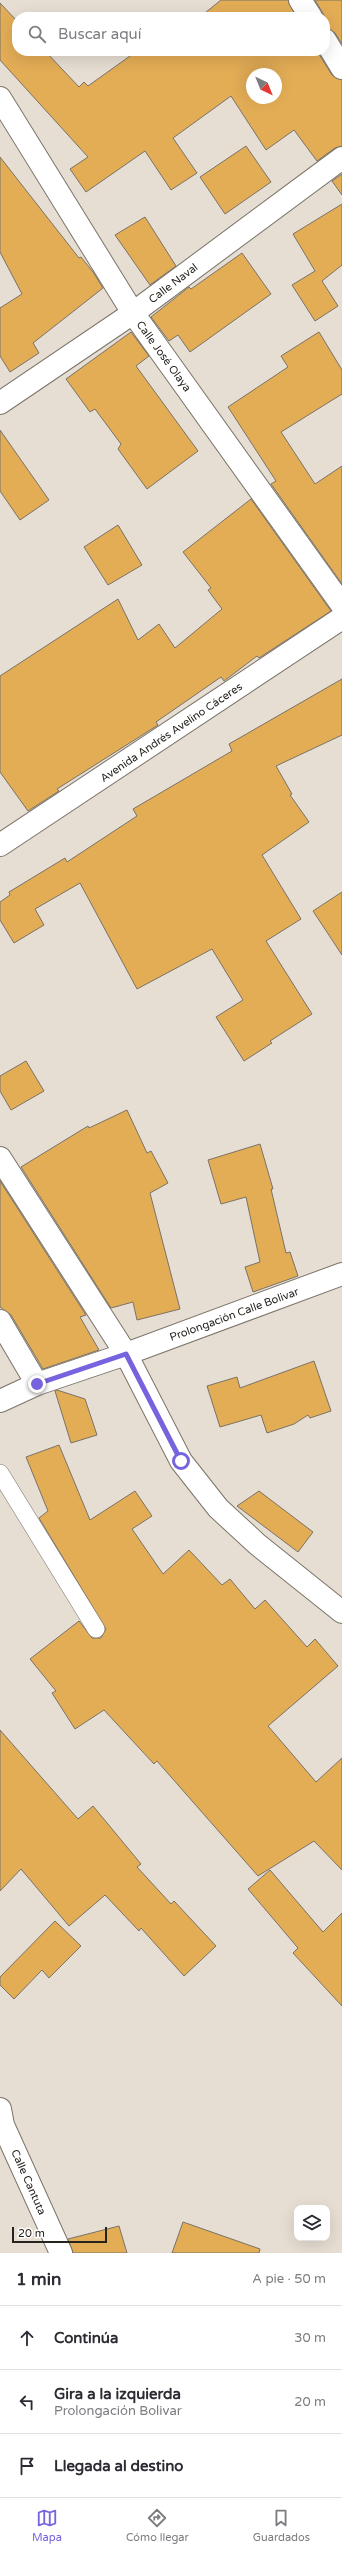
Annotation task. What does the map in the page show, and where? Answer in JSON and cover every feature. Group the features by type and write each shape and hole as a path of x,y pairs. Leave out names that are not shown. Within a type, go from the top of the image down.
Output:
{"street":[{"path":"300,0 308,12"},
{"path":"330,48 342,68"},
{"name":"Calle José Olaya","path":"0,98 133,313 342,605"},
{"name":"Calle Naval","path":"0,403 133,313 342,158"},
{"name":"Avenida Andrés Avelino Cáceres","path":"0,845 342,618"},
{"path":"0,1158 126,1354 181,1461 218,1508 257,1544 342,1612"},
{"name":"Prolongación Calle Bolivar","path":"0,1401 37,1384 126,1354 342,1274"},
{"path":"0,1321 37,1384"},
{"name":"Calle Cantuta","path":"1,2121 61,2253"}],"lane":[{"path":"0,1473 96,1629"}],"building":[{"path":"221,0 288,0 294,12 206,12"},
{"path":"315,0 342,0 342,44 335,33 330,30 330,12 322,12"},
{"path":"0,3 12,16 12,56 50,56 79,87 84,82 88,86 130,56 320,56 332,75 342,80 342,146 335,148 317,161 294,130 266,150 231,96 173,138 197,173 171,190 145,151 86,192 70,169 88,157 0,60"},
{"path":"246,146 271,182 225,214 200,177"},
{"path":"0,157 79,258 81,257 93,272 103,288 33,343 39,353 10,372 0,356 0,308 22,294 0,252"},
{"path":"342,174 342,195 332,181"},
{"path":"342,204 342,265 322,281 338,306 315,321 292,285 315,271 293,234"},
{"path":"145,217 176,266 150,285 115,235"},
{"path":"242,253 271,294 190,352 178,335 169,341 151,317 189,287 191,289"},
{"path":"131,332 149,356 136,366 198,451 147,489 118,449 121,444 95,409 90,412 66,379"},
{"path":"319,332 342,370 342,394 281,432 315,484 342,466 342,584 271,484 276,481 228,407 288,367 281,356"},
{"path":"0,430 49,500 20,520 0,491"},
{"path":"251,499 331,611 259,658 257,656 224,681 221,677 156,722 158,725 57,789 59,791 28,811 0,772 0,676 118,599 138,640 159,624 175,648 222,609 208,590 211,588 183,552"},
{"path":"118,525 142,565 108,585 84,547"},
{"path":"342,679 342,735 276,766 292,794 290,795 309,822 262,855 301,919 266,941 312,1014 270,1041 272,1043 244,1061 216,1017 243,1000 212,949 137,989 80,883 35,909 44,925 14,943 0,920 0,902 10,895 9,892 65,858 67,862 137,816 133,809 232,751 229,744"},
{"path":"342,892 342,955 313,911"},
{"path":"26,1061 44,1091 11,1110 0,1091 0,1076"},
{"path":"127,1110 147,1153 151,1151 168,1183 150,1193 180,1309 137,1320 133,1302 111,1308 21,1167 88,1126 89,1128"},
{"path":"260,1144 273,1189 271,1189 286,1253 290,1252 298,1276 253,1292 245,1267 260,1262 246,1197 221,1204 208,1160"},
{"path":"0,1181 86,1315 80,1317 99,1350 43,1369 11,1315 0,1307"},
{"path":"314,1361 331,1411 310,1418 308,1415 294,1424 267,1433 261,1415 220,1427 207,1386 237,1377 240,1388"},
{"path":"57,1390 85,1399 97,1435 71,1443 55,1391"},
{"path":"59,1445 90,1520 135,1491 152,1516 132,1529 163,1574 189,1550 222,1585 230,1579 255,1609 265,1600 307,1647 315,1639 338,1666 268,1726 316,1782 342,1758 342,1870 314,1841 258,1876 157,1761 154,1764 104,1710 75,1729 52,1693 56,1691 30,1659 79,1621 92,1638 101,1638 106,1629 39,1518 48,1511 26,1457"},
{"path":"259,1491 313,1532 298,1552 237,1506"},
{"path":"0,1730 78,1819 93,1806 141,1864 137,1867 171,1904 174,1901 216,1946 184,1976 141,1928 139,1931 105,1895 69,1926 21,1869 0,1891"},
{"path":"270,1870 323,1932 342,1913 342,2006 293,1953 298,1948 248,1889"},
{"path":"55,1921 81,1946 49,1978 42,1970 14,1999 0,1985 0,1977"},
{"path":"183,2222 260,2249 259,2253 172,2253"},
{"path":"119,2226 127,2253 73,2253 68,2239"}],"route":[{"path":"37,1384 126,1354 181,1461"}]}
